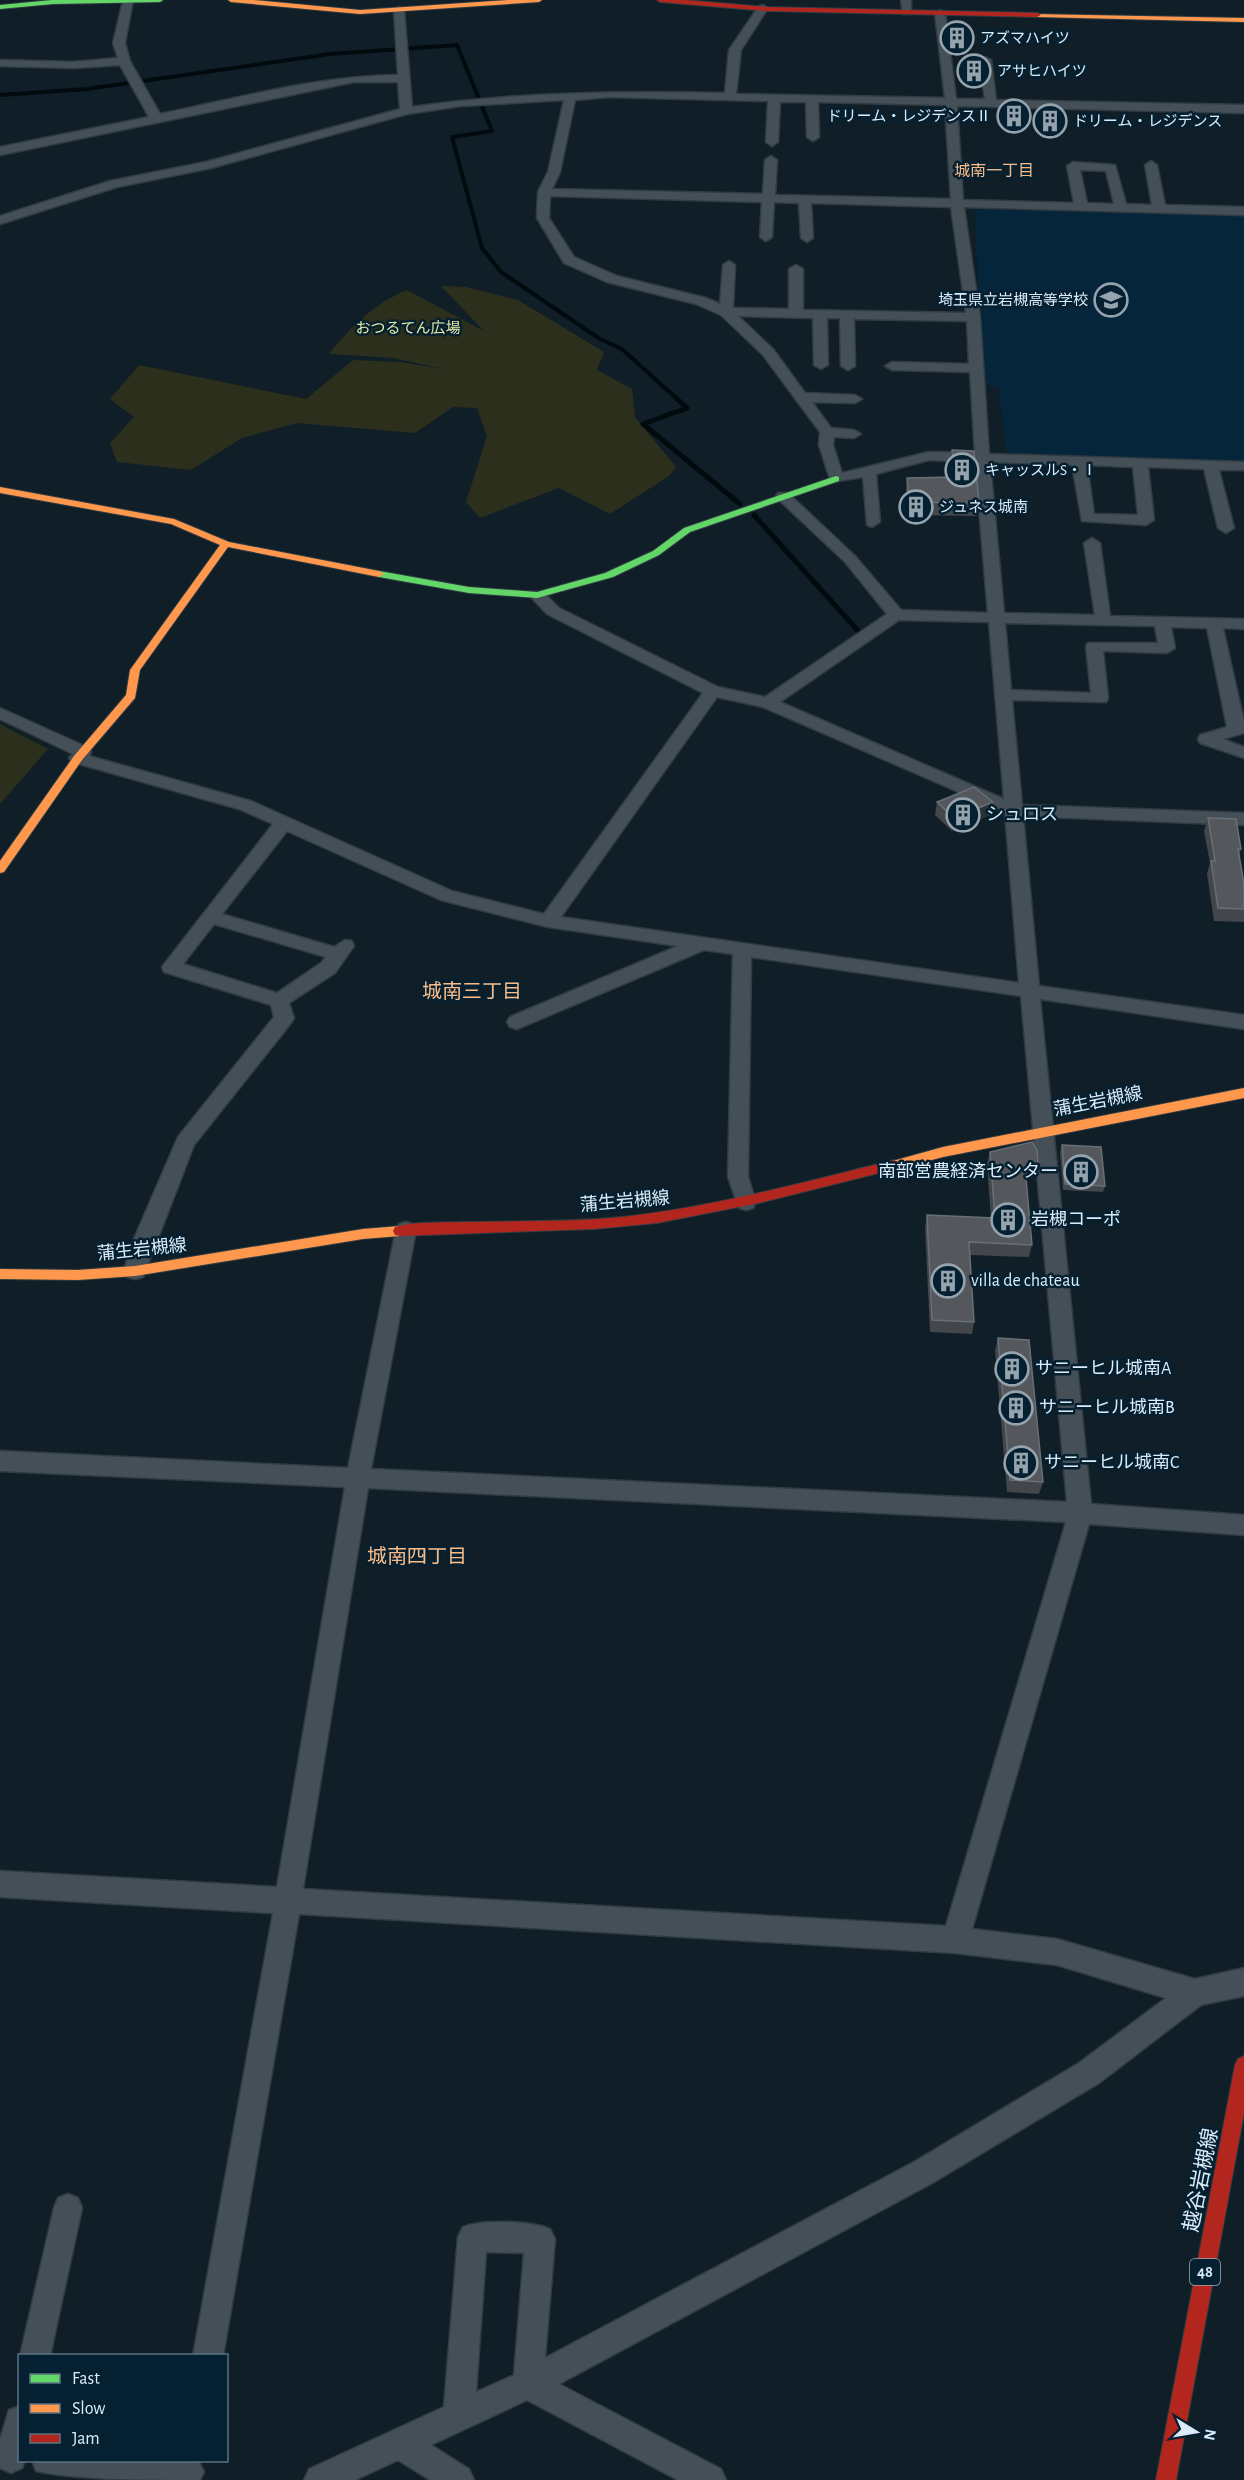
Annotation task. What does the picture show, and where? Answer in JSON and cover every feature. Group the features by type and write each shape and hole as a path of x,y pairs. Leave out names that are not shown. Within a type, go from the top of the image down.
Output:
{"street":[{"path":"0,7 53,2 160,0"},
{"path":"231,0 279,2 330,10 399,10 539,0"},
{"path":"660,0 763,8 907,6 940,13 1244,20"},
{"path":"128,1 119,44 124,61 156,118"},
{"path":"730,97 735,50 763,8"},
{"path":"399,10 406,111"},
{"path":"940,13 951,102 957,203 972,317 982,456 1032,990 1042,1131 1080,1513 955,1940"},
{"path":"985,60 991,103"},
{"path":"0,63 73,65 124,61"},
{"path":"0,151 323,84 354,79 404,78"},
{"path":"0,220 114,184 207,165 406,111 461,103 609,94 1244,109"},
{"path":"570,97 554,171 544,192 543,218 568,260 612,279 701,301 726,312 768,352 827,432 826,445 836,479"},
{"path":"772,142 774,98"},
{"path":"812,99 813,137"},
{"path":"766,237 771,160"},
{"path":"1150,165 1160,208"},
{"path":"1081,206 1073,166 1111,168 1121,207"},
{"path":"544,192 1244,211"},
{"path":"805,199 807,238"},
{"path":"726,312 729,265"},
{"path":"796,269 796,313"},
{"path":"726,312 972,317"},
{"path":"820,314 821,365"},
{"path":"847,314 848,366"},
{"path":"892,366 976,368"},
{"path":"803,397 855,399"},
{"path":"827,432 854,434"},
{"path":"0,490 174,522 226,544 469,590 537,595 609,575 656,553 687,530 836,479 929,456 1244,466"},
{"path":"1079,460 1088,518 1146,520 1140,462"},
{"path":"1210,464 1226,528"},
{"path":"864,471 870,476 872,522"},
{"path":"783,496 850,559 896,615"},
{"path":"1092,543 1103,619"},
{"path":"0,869 81,755 131,696 135,670 226,544"},
{"path":"537,595 554,611 713,691 768,703 1015,810 1244,819"},
{"path":"768,703 896,615 1162,620 1244,624"},
{"path":"1004,695 1100,698 1094,646 1167,648 1162,620"},
{"path":"1214,623 1240,728 1206,739 1244,753"},
{"path":"548,921 713,691"},
{"path":"0,713 81,755 245,805 447,896 548,921 1244,1022"},
{"path":"279,1001 171,967 284,822"},
{"path":"210,917 341,950 328,968 279,1001"},
{"path":"517,1022 702,944"},
{"path":"742,950 738,1177 746,1202"},
{"path":"135,1271 141,1248 185,1142 284,1018 279,1001"},
{"name":"蒲生岩槻線","path":"0,1274 78,1275 135,1271 363,1234 406,1230 619,1222 680,1215 746,1202 943,1152 1244,1093"},
{"path":"208,2354 288,1902 358,1477 406,1230"},
{"path":"0,1461 1080,1513 1244,1525"},
{"path":"0,1884 955,1940 1057,1952 1195,1994"},
{"path":"320,2480 398,2442 528,2384 924,2172 1089,2073 1195,1994 1244,1982"},
{"name":"越谷岩槻線","path":"1166,2480 1237,2147 1244,2065"},
{"path":"34,2354 68,2208"},
{"path":"459,2414 472,2237 540,2239 528,2384"},
{"path":"528,2384 710,2480"},
{"path":"10,2457 18,2428"},
{"path":"398,2442 458,2480"},
{"path":"73,2462 190,2471"}],"shaded area":[{"name":"埼玉県立岩槻高等学校","path":"975,209 1244,216 1244,461 1007,454 998,386 982,385"}],"green space":[{"name":"おつるてん広場","path":"441,286 466,287 518,300 604,352 597,370 632,389 635,417 676,467 669,476 610,514 559,488 480,518 466,502 487,436 477,408 453,407 415,433 297,423 242,438 191,470 117,462 110,443 134,417 110,399 139,365 306,399 353,360 400,362 444,369 393,358 329,354 364,317 395,295 407,290 484,331"},
{"path":"0,724 48,749 0,804"}],"building":[{"path":"952,450 974,451 979,503 909,502 907,478 955,477"},
{"path":"974,787 993,802 954,818 937,802"},
{"path":"1208,818 1236,819 1241,849 1238,849 1244,884 1244,909 1218,908 1211,861 1215,861"},
{"path":"1032,1142 1037,1150 1038,1164 1025,1167 1032,1245 969,1242 974,1322 932,1320 927,1215 995,1218 990,1152"},
{"name":"南部営農経済センター","path":"1062,1145 1101,1147 1105,1186 1065,1184"},
{"path":"998,1338 1029,1340 1043,1482 1010,1480"}],"waterway":[{"path":"0,95 87,89 330,54 457,45 492,131 452,137 482,248 501,272 600,339 622,349 677,399"},
{"path":"676,398 687,408 643,424 740,504"},
{"path":"754,515 859,632"}],"traffic: fast":[{"path":"0,7 53,2 160,0"},
{"path":"379,574 469,590 537,595 609,575 656,553 687,530 836,479"}],"traffic: slow":[{"path":"231,0 360,12 539,0"},
{"path":"1037,15 1244,20"},
{"path":"0,490 174,522 226,544 379,574"},
{"path":"0,869 78,758 131,696 135,670 226,544"},
{"path":"894,1165 943,1152 1244,1093"},
{"path":"0,1274 78,1275 135,1271 363,1234 400,1231"}],"traffic: jam":[{"path":"660,0 766,9 1037,15"},
{"path":"400,1231 595,1224 657,1218 759,1198 894,1165"},
{"path":"1166,2480 1244,2065"}],"place":[{"name":"アズマハイツ","path":"957,38"},
{"name":"アサヒハイツ","path":"974,71"},
{"name":"ドリーム・レジデンスⅡ","path":"1014,116"},
{"name":"ドリーム・レジデンス","path":"1050,121"},
{"name":"埼玉県立岩槻高等学校","path":"1111,300"},
{"name":"キャッスルS・Ⅰ","path":"962,470"},
{"name":"ジュネス城南","path":"916,507"},
{"name":"シュロス","path":"963,815"},
{"name":"南部営農経済センター","path":"1081,1172"},
{"name":"岩槻コーポ","path":"1008,1220"},
{"name":"villa de chateau","path":"948,1281"},
{"name":"サニーヒル城南A","path":"1012,1369"},
{"name":"サニーヒル城南B","path":"1016,1408"},
{"name":"サニーヒル城南C","path":"1021,1463"}],"district":[{"name":"城南一丁目","path":"994,171"},
{"name":"城南三丁目","path":"472,992"},
{"name":"城南四丁目","path":"417,1557"}]}
